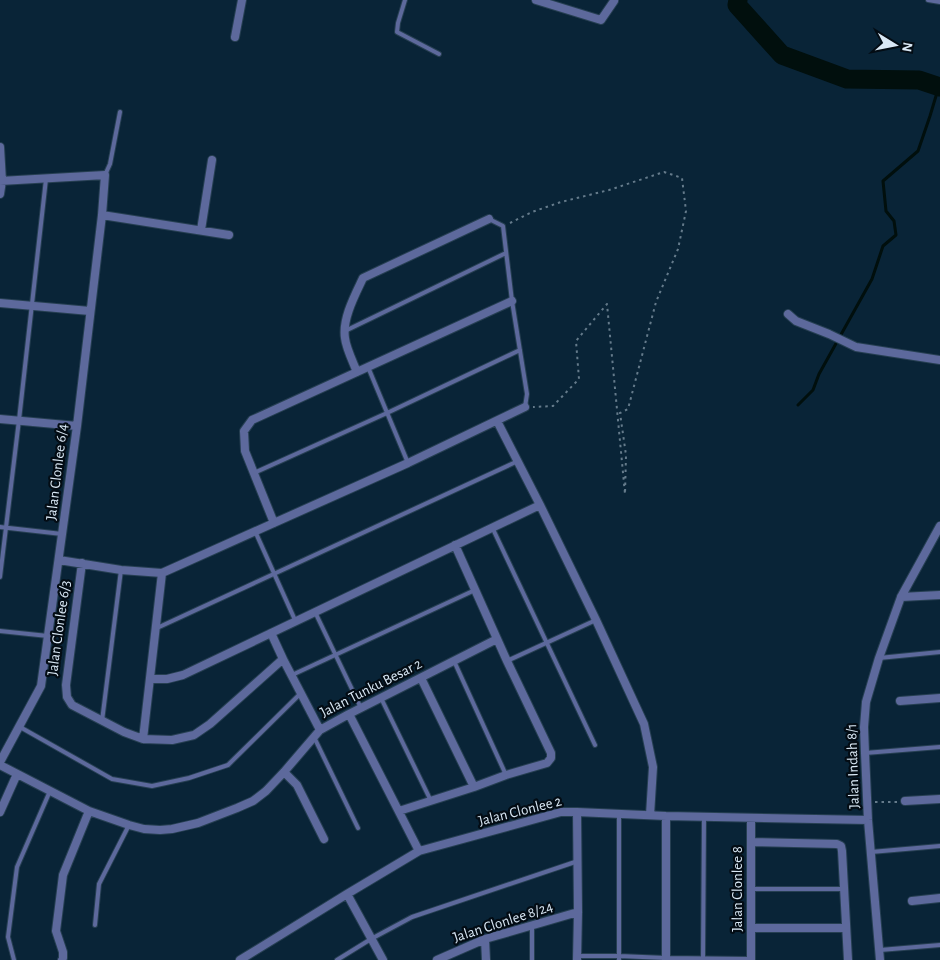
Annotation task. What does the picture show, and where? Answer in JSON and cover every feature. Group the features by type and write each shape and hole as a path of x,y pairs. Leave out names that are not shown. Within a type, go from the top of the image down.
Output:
{"street":[{"path":"234,37 242,0"},
{"path":"536,0 601,20 614,1"},
{"path":"0,147 0,194"},
{"path":"201,230 212,160"},
{"path":"1,181 105,174"},
{"name":"Jalan Clonlee 6/4","path":"0,764 41,686 77,426 102,215 105,174"},
{"path":"102,215 229,235"},
{"path":"357,372 345,339 345,325 354,296 364,278 488,219"},
{"path":"274,523 245,450 244,431 252,420 512,301"},
{"path":"0,303 90,311"},
{"path":"788,314 796,321 856,347 940,360"},
{"path":"59,560 121,570 162,573 408,463 525,407"},
{"path":"0,418 77,426"},
{"path":"497,421 596,620 644,724 653,767 650,815"},
{"path":"150,680 183,675 540,505"},
{"name":"Jalan Indah 8/1","path":"880,960 868,820 864,727 866,702 879,658 901,597 940,526"},
{"path":"399,811 474,788 506,775 547,762 551,758 551,753 455,545"},
{"name":"Jalan Clonlee 6/3","path":"82,563 66,686 67,697 72,705 102,721"},
{"path":"143,739 162,573"},
{"path":"901,597 940,595"},
{"path":"271,633 320,730"},
{"name":"Jalan Tunku Besar 2","path":"0,764 90,811 144,829 172,829 198,822 252,801 266,791 320,730 497,639"},
{"path":"102,721 143,739 172,740 194,735 210,724 283,659"},
{"path":"421,678 474,788"},
{"path":"900,701 940,698"},
{"path":"349,714 419,851"},
{"path":"284,772 297,785 324,838"},
{"path":"0,812 17,774"},
{"path":"905,802 940,799"},
{"path":"62,960 63,952 56,931 62,875 90,811"},
{"name":"Jalan Clonlee 2","path":"241,960 419,851 561,812 868,820"},
{"path":"577,812 577,958"},
{"path":"666,816 666,959"},
{"name":"Jalan Clonlee 8","path":"751,818 751,960"},
{"path":"751,842 837,844 841,846 848,960"},
{"path":"346,894 384,960"},
{"path":"912,901 940,898"},
{"name":"Jalan Clonlee 8/24","path":"440,959 485,939 578,912"},
{"path":"751,928 846,928"},
{"path":"485,939 486,960"}],"lane":[{"path":"405,0 397,32 439,54"},
{"path":"928,0 940,2"},
{"path":"105,174 110,164 120,112"},
{"path":"0,577 46,179"},
{"path":"488,219 503,226 512,301 527,394 525,407"},
{"path":"345,331 506,253"},
{"path":"254,472 387,413 520,350"},
{"path":"368,367 408,463"},
{"path":"156,629 518,461"},
{"path":"0,527 62,534"},
{"path":"492,527 595,745"},
{"path":"255,531 296,621"},
{"path":"102,721 121,570"},
{"path":"291,675 475,590"},
{"path":"315,612 361,708"},
{"path":"507,661 596,620"},
{"path":"0,631 48,636"},
{"path":"879,658 940,652"},
{"path":"454,661 506,775"},
{"path":"19,727 112,779 152,786 190,778 228,765 301,693"},
{"path":"381,698 431,801"},
{"path":"314,737 358,828"},
{"path":"865,753 940,747"},
{"path":"14,960 8,938 17,867 50,791"},
{"path":"619,814 619,958"},
{"path":"703,959 704,817"},
{"path":"95,925 100,884 129,825"},
{"path":"871,852 940,846"},
{"path":"337,960 412,917 578,861"},
{"path":"751,889 844,889"},
{"path":"532,926 532,960"},
{"path":"880,950 940,945"},
{"path":"577,958 751,960"}],"path":[{"path":"503,226 532,212 561,202 609,190 664,172 682,178 686,211 678,249 656,302 628,409 620,413 626,455 625,494 607,304 576,341 579,378 553,406 525,407"},
{"path":"868,803 905,802"}],"waterway":[{"path":"738,0 737,5 782,55 847,79 919,80 940,87"},
{"path":"798,405 813,390 819,374 872,279 883,246 896,235 894,221 886,211 883,181 918,151 939,86"}]}
